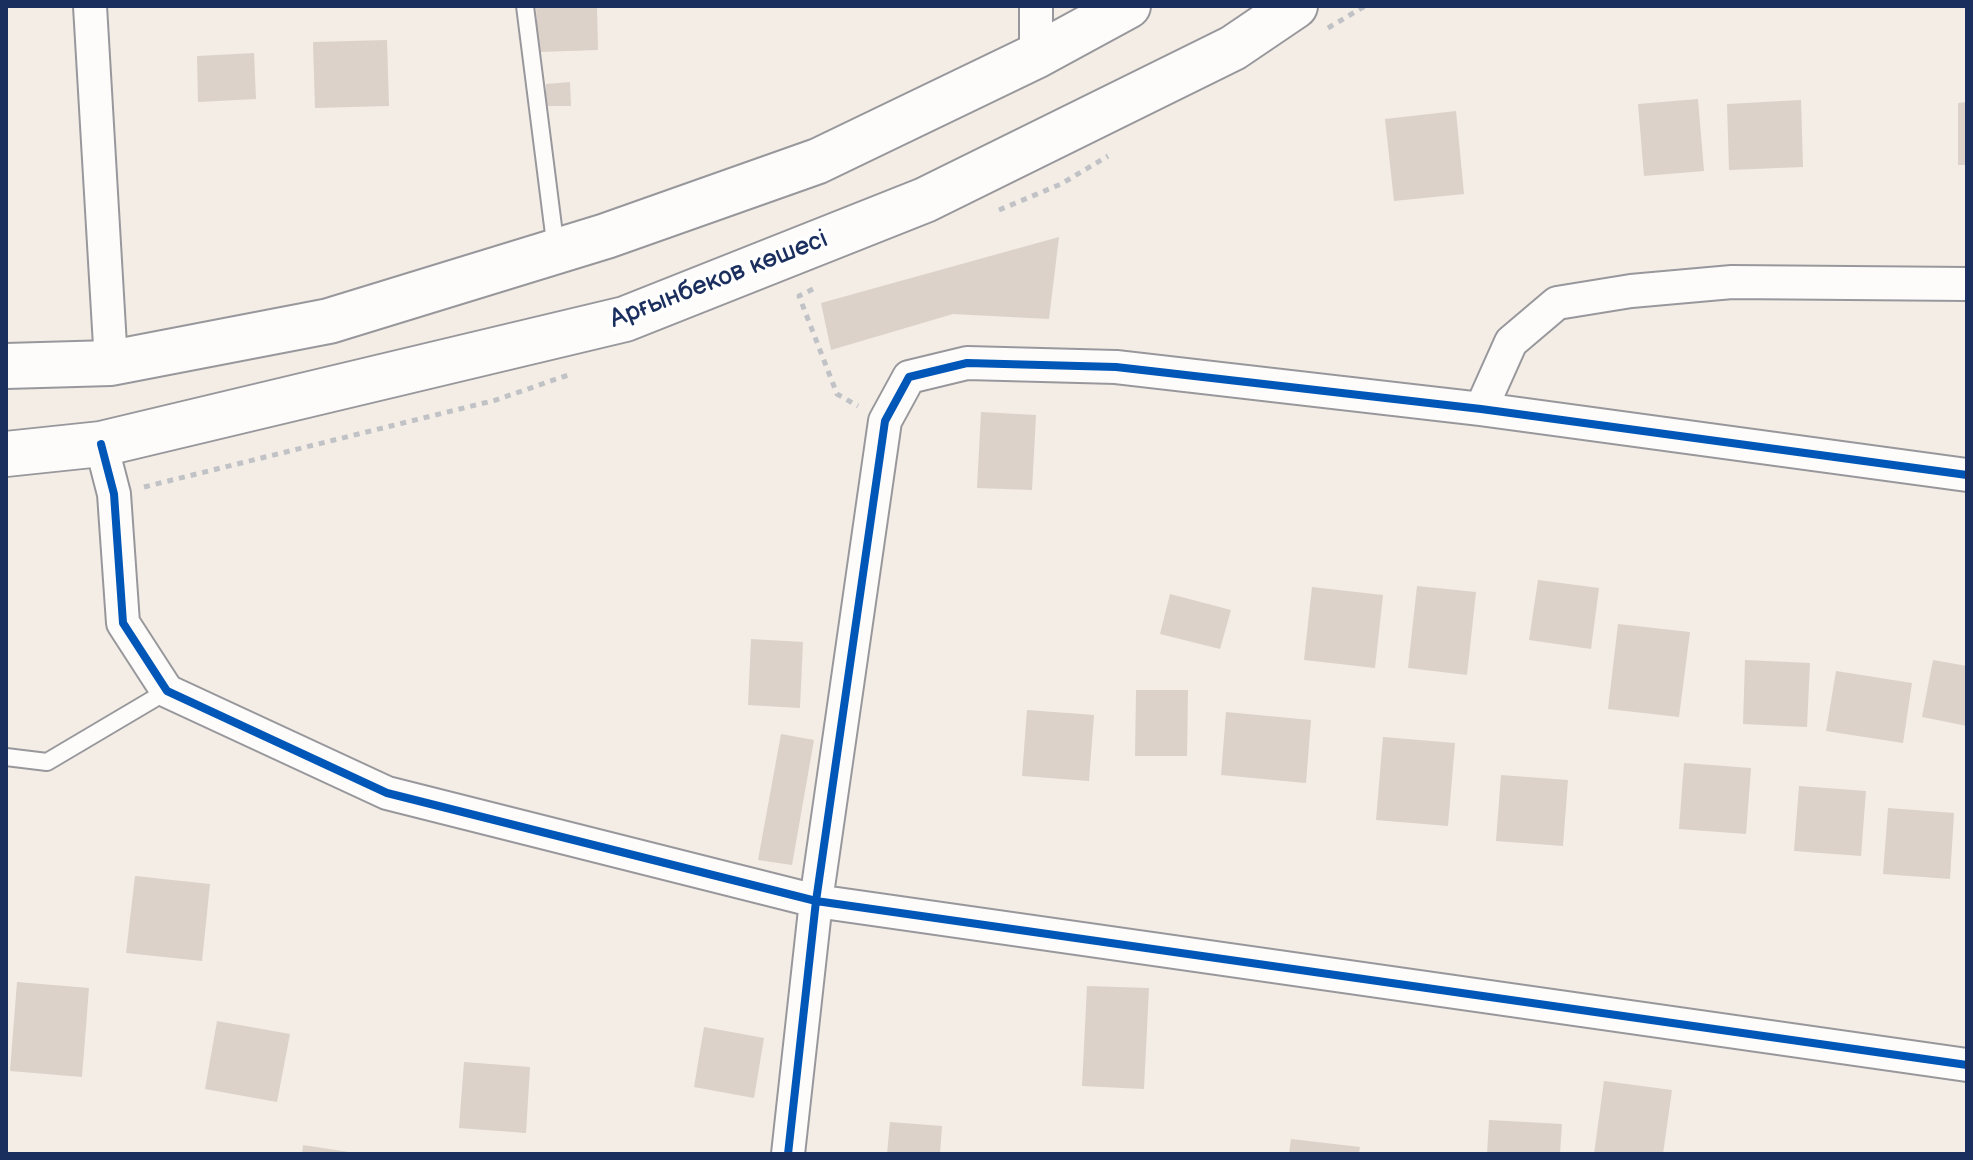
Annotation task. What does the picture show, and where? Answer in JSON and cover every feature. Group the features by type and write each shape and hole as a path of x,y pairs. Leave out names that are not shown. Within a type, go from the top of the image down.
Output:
{"main road":[{"path":"6,366 111,363 329,321 556,251 818,161 1036,56 1128,6"},
{"name":"Арғынбеков көшесі","path":"6,454 101,444 625,319 925,200 1233,48 1308,19"}],"street":[{"path":"90,6 111,363"},
{"path":"1036,6 1036,56"},
{"path":"1481,409 1511,342 1557,303 1631,291 1732,282 1967,284"},
{"path":"788,1154 816,901 885,421 909,377 967,363 1116,367 1481,409 1967,475"},
{"path":"101,444 114,494 123,623 167,691 387,793 816,901 1967,1065"}],"lane":[{"path":"525,6 556,251"},
{"path":"6,757 47,762 167,691"}],"path":[{"path":"1308,19 1365,6"},
{"path":"988,215 1061,184 1115,152"},
{"path":"784,300 813,289"},
{"path":"799,296 837,394 885,421"},
{"path":"114,494 198,476 496,400 582,370"}],"building":[{"path":"536,6 597,6 598,50 538,52"},
{"path":"387,40 389,106 315,108 313,42"},
{"path":"254,53 256,99 198,102 197,56"},
{"path":"570,82 571,106 546,106 546,84"},
{"path":"1698,99 1704,171 1644,176 1638,104"},
{"path":"1801,100 1803,167 1729,170 1727,104"},
{"path":"1967,102 1967,165 1958,165 1958,103"},
{"path":"1456,111 1464,194 1394,201 1385,119"},
{"path":"1059,237 1049,319 953,314 831,350 821,303"},
{"path":"981,412 1036,415 1032,490 977,488"},
{"path":"1538,580 1599,588 1591,649 1529,640"},
{"path":"1417,586 1476,592 1467,675 1408,668"},
{"path":"1312,587 1383,595 1375,668 1304,660"},
{"path":"1170,594 1231,610 1220,649 1160,634"},
{"path":"1618,624 1690,632 1679,717 1608,709"},
{"path":"751,639 803,642 800,708 748,705"},
{"path":"1745,660 1810,663 1807,727 1743,724"},
{"path":"1933,660 1967,666 1967,726 1922,717"},
{"path":"1836,671 1912,683 1903,743 1826,731"},
{"path":"1136,690 1188,690 1187,756 1135,756"},
{"path":"1027,710 1094,715 1089,781 1022,776"},
{"path":"1226,712 1311,720 1306,783 1221,775"},
{"path":"781,734 814,740 792,865 758,860"},
{"path":"1383,737 1455,743 1448,826 1376,820"},
{"path":"1684,763 1751,768 1746,834 1679,829"},
{"path":"1501,775 1568,780 1563,846 1496,841"},
{"path":"1799,786 1866,791 1861,856 1794,851"},
{"path":"1888,808 1954,813 1950,879 1883,874"},
{"path":"135,876 210,884 202,961 126,953"},
{"path":"17,982 89,988 82,1077 10,1071"},
{"path":"1087,986 1149,988 1144,1089 1082,1086"},
{"path":"217,1021 290,1034 277,1102 205,1089"},
{"path":"704,1027 764,1038 754,1098 694,1087"},
{"path":"464,1062 530,1067 526,1133 459,1128"},
{"path":"1604,1081 1672,1090 1663,1154 1594,1154"},
{"path":"1489,1120 1562,1124 1560,1154 1487,1154"},
{"path":"890,1122 942,1126 940,1154 887,1154"},
{"path":"1291,1139 1360,1147 1359,1154 1289,1154"},
{"path":"303,1145 349,1152 349,1154 302,1154"}],"cycle path":[{"path":"788,1154 816,901 885,421 909,377 967,363 1116,367 1481,409 1967,475"},
{"path":"101,444 114,494 123,623 167,691 387,793 816,901 1967,1065"}]}
